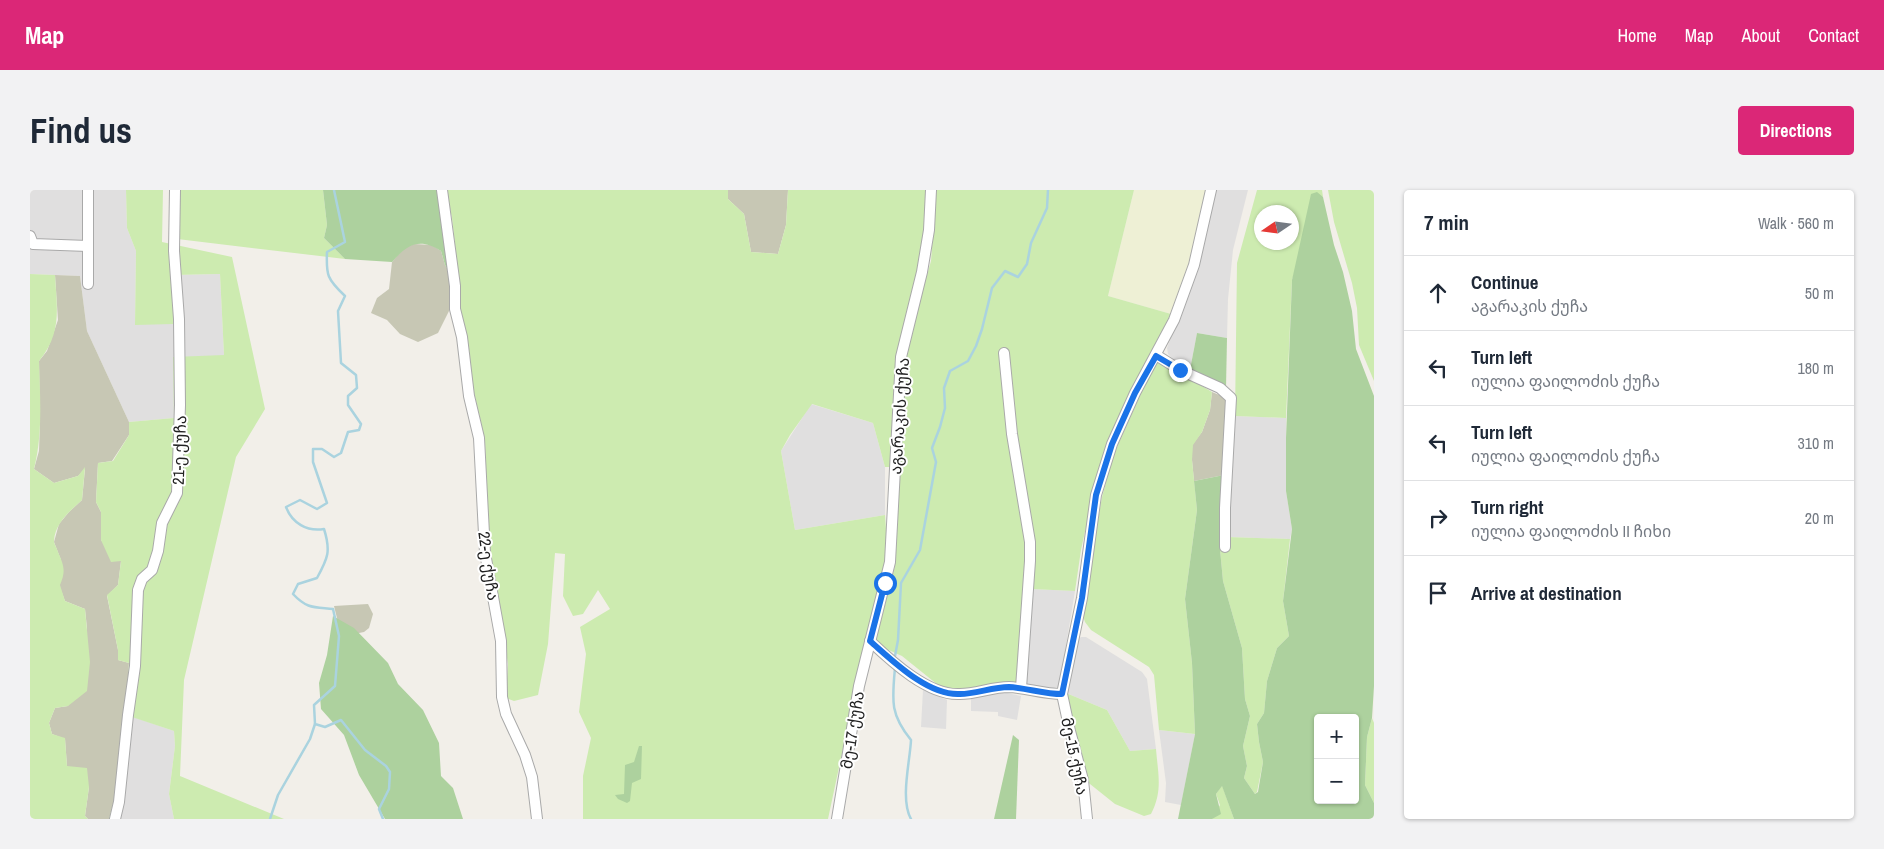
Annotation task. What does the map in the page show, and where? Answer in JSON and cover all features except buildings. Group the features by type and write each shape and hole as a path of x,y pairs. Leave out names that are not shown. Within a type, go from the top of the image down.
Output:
{"street":[{"path":"88,190 88,284"},
{"name":"21-ე ქუჩა","path":"115,819 119,802 135,666 138,590 142,579 152,570 158,551 162,523 177,493 180,405 179,319 174,251 175,190"},
{"name":"22-ე ქუჩა","path":"442,190 456,286 455,308 462,337 469,396 479,438 486,553 501,641 502,697 506,714 525,755 532,777 537,819"},
{"name":"აგარაკის ქუჩა","path":"870,641 890,562 901,358 923,264 929,230 932,190"},
{"path":"870,641 924,685 942,693 962,694 994,688 1020,688 1046,694 1062,694 1082,598 1096,495 1112,444 1135,393 1174,320 1194,265 1211,190"},
{"path":"30,236 33,244 41,246 88,246"},
{"path":"1004,353 1012,434 1030,542 1020,688"},
{"path":"1156,356 1180,370 1220,388 1231,398 1224,508 1225,547"},
{"name":"მე-17 ქუჩა","path":"837,819 859,686 870,641"},
{"name":"მე-15 ქუჩა","path":"1062,694 1083,780 1087,819"}],"shaded area":[{"path":"30,190 126,190 127,228 136,251 135,325 173,275 220,274 224,355 174,418 129,422 87,331 80,276 30,274"},
{"path":"728,190 788,190 786,225 778,254 751,252 744,214 728,199"},
{"path":"1134,190 1208,190 1189,269 1171,314 1108,296"},
{"path":"1214,190 1248,190 1233,250 1228,299 1227,338 1197,333 1190,370 1174,360 1168,354 1167,348 1179,317"},
{"path":"414,244 432,245 441,251 445,265 451,275 451,307 438,333 418,342 400,334 387,320 371,313 377,298 389,289 392,262 404,248"},
{"path":"55,275 80,276 87,331 129,422 129,435 112,461 98,463 96,502 101,512 101,540 121,561 118,585 107,596 118,650 118,660 129,663 121,774 109,819 88,819 85,816 89,787 67,766 65,739 52,734 49,723 55,708 68,706 87,628 85,609 65,601 59,585 61,560 54,542 59,524 82,500 85,469 78,476 54,483 34,469 39,451 39,361 47,351 58,320"},
{"path":"1212,392 1229,399 1224,475 1194,481 1192,445 1202,432 1210,410"},
{"path":"811,404 873,423 885,467 885,515 795,530 781,451"},
{"path":"1235,416 1286,418 1286,491 1292,529 1290,539 1227,537"},
{"path":"1031,589 1075,591 1058,687 1026,687"},
{"path":"368,604 373,614 369,628 364,632 354,634 338,622 334,606"},
{"path":"1081,637 1086,637 1142,672 1147,679 1156,749 1130,751 1107,710 1066,693 1076,641"},
{"path":"923,690 947,700 946,729 921,727"},
{"path":"1002,692 1021,696 1017,720 998,716 998,712 971,711 971,696"},
{"path":"131,716 174,731 175,746 169,794 174,819 117,819"},
{"path":"1159,730 1195,734 1181,805 1165,802 1166,783"}],"green space":[{"path":"126,190 163,190 162,242 232,257 265,409 236,457 184,680 180,776 284,819 174,819 169,794 175,746 174,731 132,717 117,819 109,819 121,774 129,663 118,660 118,650 107,595 118,585 121,561 111,562 101,540 101,512 96,502 98,463 113,461 129,435 129,422 174,418 173,357 224,355 220,274 173,275 173,324 135,325 136,251 127,228"},
{"path":"169,190 323,190 327,225 324,238 345,259 169,238"},
{"path":"323,190 438,190 451,275 445,265 441,251 426,244 408,247 392,262 345,259 324,238 327,225"},
{"path":"446,190 728,190 728,199 744,214 751,252 778,254 786,225 788,190 927,190 928,200 915,290 898,355 891,437 893,467 885,467 873,423 812,404 781,451 795,530 885,515 888,557 861,664 828,819 583,819 583,776 591,738 579,712 586,654 580,627 610,609 598,590 583,614 573,616 563,596 565,554 555,553 548,644 538,695 514,701 506,698 508,664 488,540 485,440 469,371 460,313 460,289 452,218"},
{"path":"935,190 1134,190 1108,296 1171,314 1145,363 1110,438 1098,471 1081,550 1075,591 1031,589 1026,687 952,689 938,685 902,656 875,644 895,566 904,357 931,261"},
{"path":"1257,190 1322,190 1323,197 1321,196 1292,280 1286,418 1235,416 1237,263"},
{"path":"1328,190 1374,190 1374,381 1359,345 1357,308 1352,283 1334,222"},
{"path":"1317,192 1323,197 1334,245 1343,272 1352,311 1356,349 1374,396 1374,686 1372,718 1367,737 1365,785 1374,803 1374,819 1234,819 1222,786 1216,794 1221,814 1212,819 1178,819 1195,734 1192,663 1185,599 1197,510 1194,481 1224,475 1219,539 1223,581 1242,648 1245,699 1250,716 1243,746 1247,766 1244,778 1255,794 1258,792 1263,762 1257,724 1264,713 1267,681 1277,648 1289,636 1283,601 1292,529 1286,491 1286,438 1292,280 1311,194"},
{"path":"30,274 55,275 57,310 55,330 46,351 39,361 40,428 34,469 54,483 78,476 85,467 82,500 60,523 54,543 63,565 64,572 60,585 65,601 85,609 90,662 87,691 68,706 55,708 49,723 52,734 65,738 67,766 87,768 89,787 85,816 88,819 30,819"},
{"path":"1197,333 1227,338 1226,388 1190,370"},
{"path":"1162,362 1212,392 1210,410 1202,432 1193,445 1192,460 1197,510 1185,599 1192,663 1195,734 1159,730 1154,675 1149,667 1091,630 1085,622 1082,613 1102,497 1113,456 1152,369 1156,363"},
{"path":"1227,537 1290,539 1283,601 1289,636 1277,648 1267,681 1264,713 1257,724 1263,762 1255,794 1244,778 1247,766 1243,746 1250,716 1245,699 1242,648 1223,581 1219,539"},
{"path":"333,616 354,628 388,663 398,684 423,710 439,743 441,776 453,788 463,819 385,819 359,775 344,735 321,709 319,683 327,655"},
{"path":"1066,693 1107,710 1130,751 1156,749 1158,790 1155,806 1151,814 1144,816 1115,804 1085,780"},
{"path":"1372,718 1374,723 1374,803 1365,785 1367,737"},
{"path":"1013,735 1019,740 1016,819 994,819"},
{"path":"639,746 642,746 641,779 632,783 630,801 627,803 618,799 615,795 624,794 625,765 634,762"},
{"path":"1222,785 1234,819 1212,819 1220,805 1216,794"}],"waterway":[{"path":"334,190 345,242 327,252 327,266 331,281 345,296 338,311 341,363 356,375 357,388 348,396 348,405 361,424 359,430 348,432 341,453 334,457 322,449 313,449 313,462 327,503 317,509 300,500 286,507 292,518 306,528 324,529 328,549 326,560 317,578 298,584 293,594 307,605 333,609 339,636 335,686 314,705 315,724 325,727 341,720 365,750 386,766 390,772 389,789 379,809 383,819"},
{"path":"895,656 898,640 901,583 920,550 936,462 932,448 945,408 944,388 950,371 968,361 976,346 992,288 1005,271 1018,277 1027,264 1031,243 1047,208 1048,190"},
{"path":"895,668 894,707 899,722 911,740 906,780 906,801 911,819"},
{"path":"270,819 278,795 310,739 315,724"}],"route":[{"path":"885,583 870,641 924,685 948,694 962,694 1008,687 1046,694 1062,694 1082,598 1096,495 1112,444 1135,393 1156,356 1180,370"}]}
